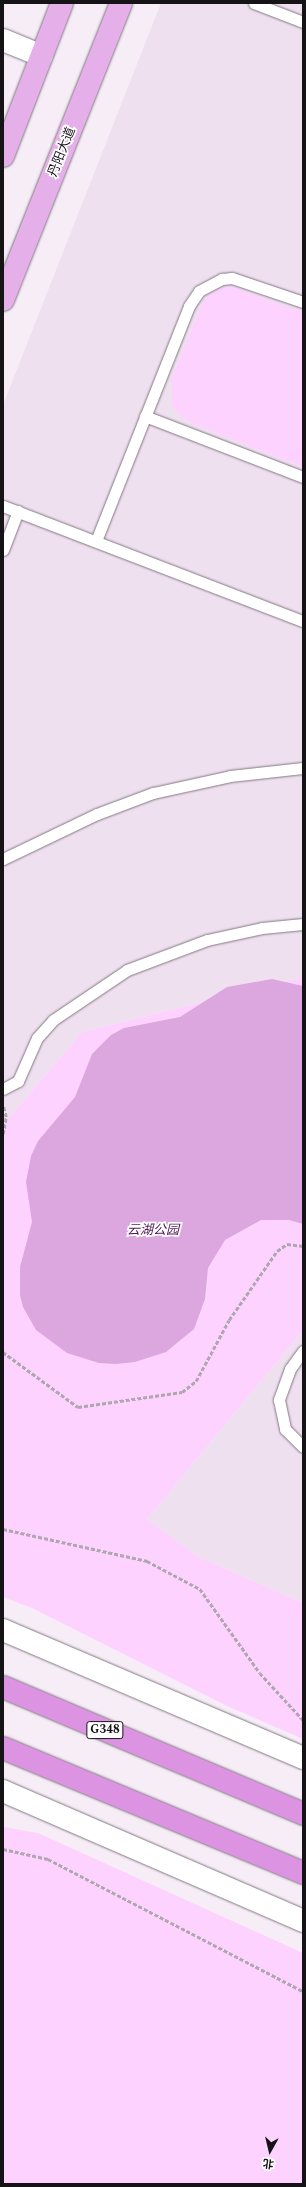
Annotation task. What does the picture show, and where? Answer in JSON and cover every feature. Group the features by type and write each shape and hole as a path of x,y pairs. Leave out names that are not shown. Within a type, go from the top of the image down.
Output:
{"highway":[{"name":"G348","path":"3,1687 303,1814"},
{"path":"3,1748 179,1823 303,1873"}],"main road":[{"path":"3,156 62,3"},
{"name":"丹阳大道","path":"3,300 120,3"}],"street":[{"path":"3,40 42,56"},
{"path":"3,1630 303,1758"},
{"path":"3,1791 303,1921"}],"lane":[{"path":"254,3 303,22"},
{"path":"96,541 189,306 206,285 222,279 241,279 303,302"},
{"path":"145,416 303,477"},
{"path":"3,506 303,621"},
{"path":"3,550 18,512"},
{"path":"3,859 91,817 153,793 230,776 303,768"},
{"path":"3,1090 18,1081 37,1038 53,1020 127,970 207,940 262,928 303,924"},
{"path":"303,1351 290,1369 279,1400 285,1429 303,1447"}],"path":[{"path":"3,1105 6,1117 3,1134"},
{"path":"3,1352 78,1407 182,1392 196,1381 229,1320 277,1251 287,1244 303,1246"},
{"path":"3,1529 147,1561 200,1589 260,1673 303,1720"},
{"path":"3,1849 48,1859 303,1991"}],"shaded area":[{"path":"161,3 303,3 303,977 82,1032 3,1125 3,405"},
{"path":"272,979 303,986 303,1224 289,1220 261,1220 225,1240 208,1268 205,1299 194,1329 166,1352 135,1362 116,1364 99,1363 67,1353 36,1330 23,1307 20,1295 20,1267 32,1222 26,1182 31,1156 38,1141 75,1097 92,1054 111,1035 124,1028 180,1017 227,987"},
{"path":"303,1330 303,1603 197,1556 147,1519"}],"green space":[{"path":"229,286 303,312 303,467 194,424 176,412 172,404 172,378 204,300 216,290"},
{"name":"云湖公园","path":"303,977 303,1330 147,1519 197,1556 303,1603 303,1739 225,1705 32,1608 3,1597 3,1125 82,1032"},
{"path":"3,1827 38,1833 303,1953 303,2184 3,2184"}]}
